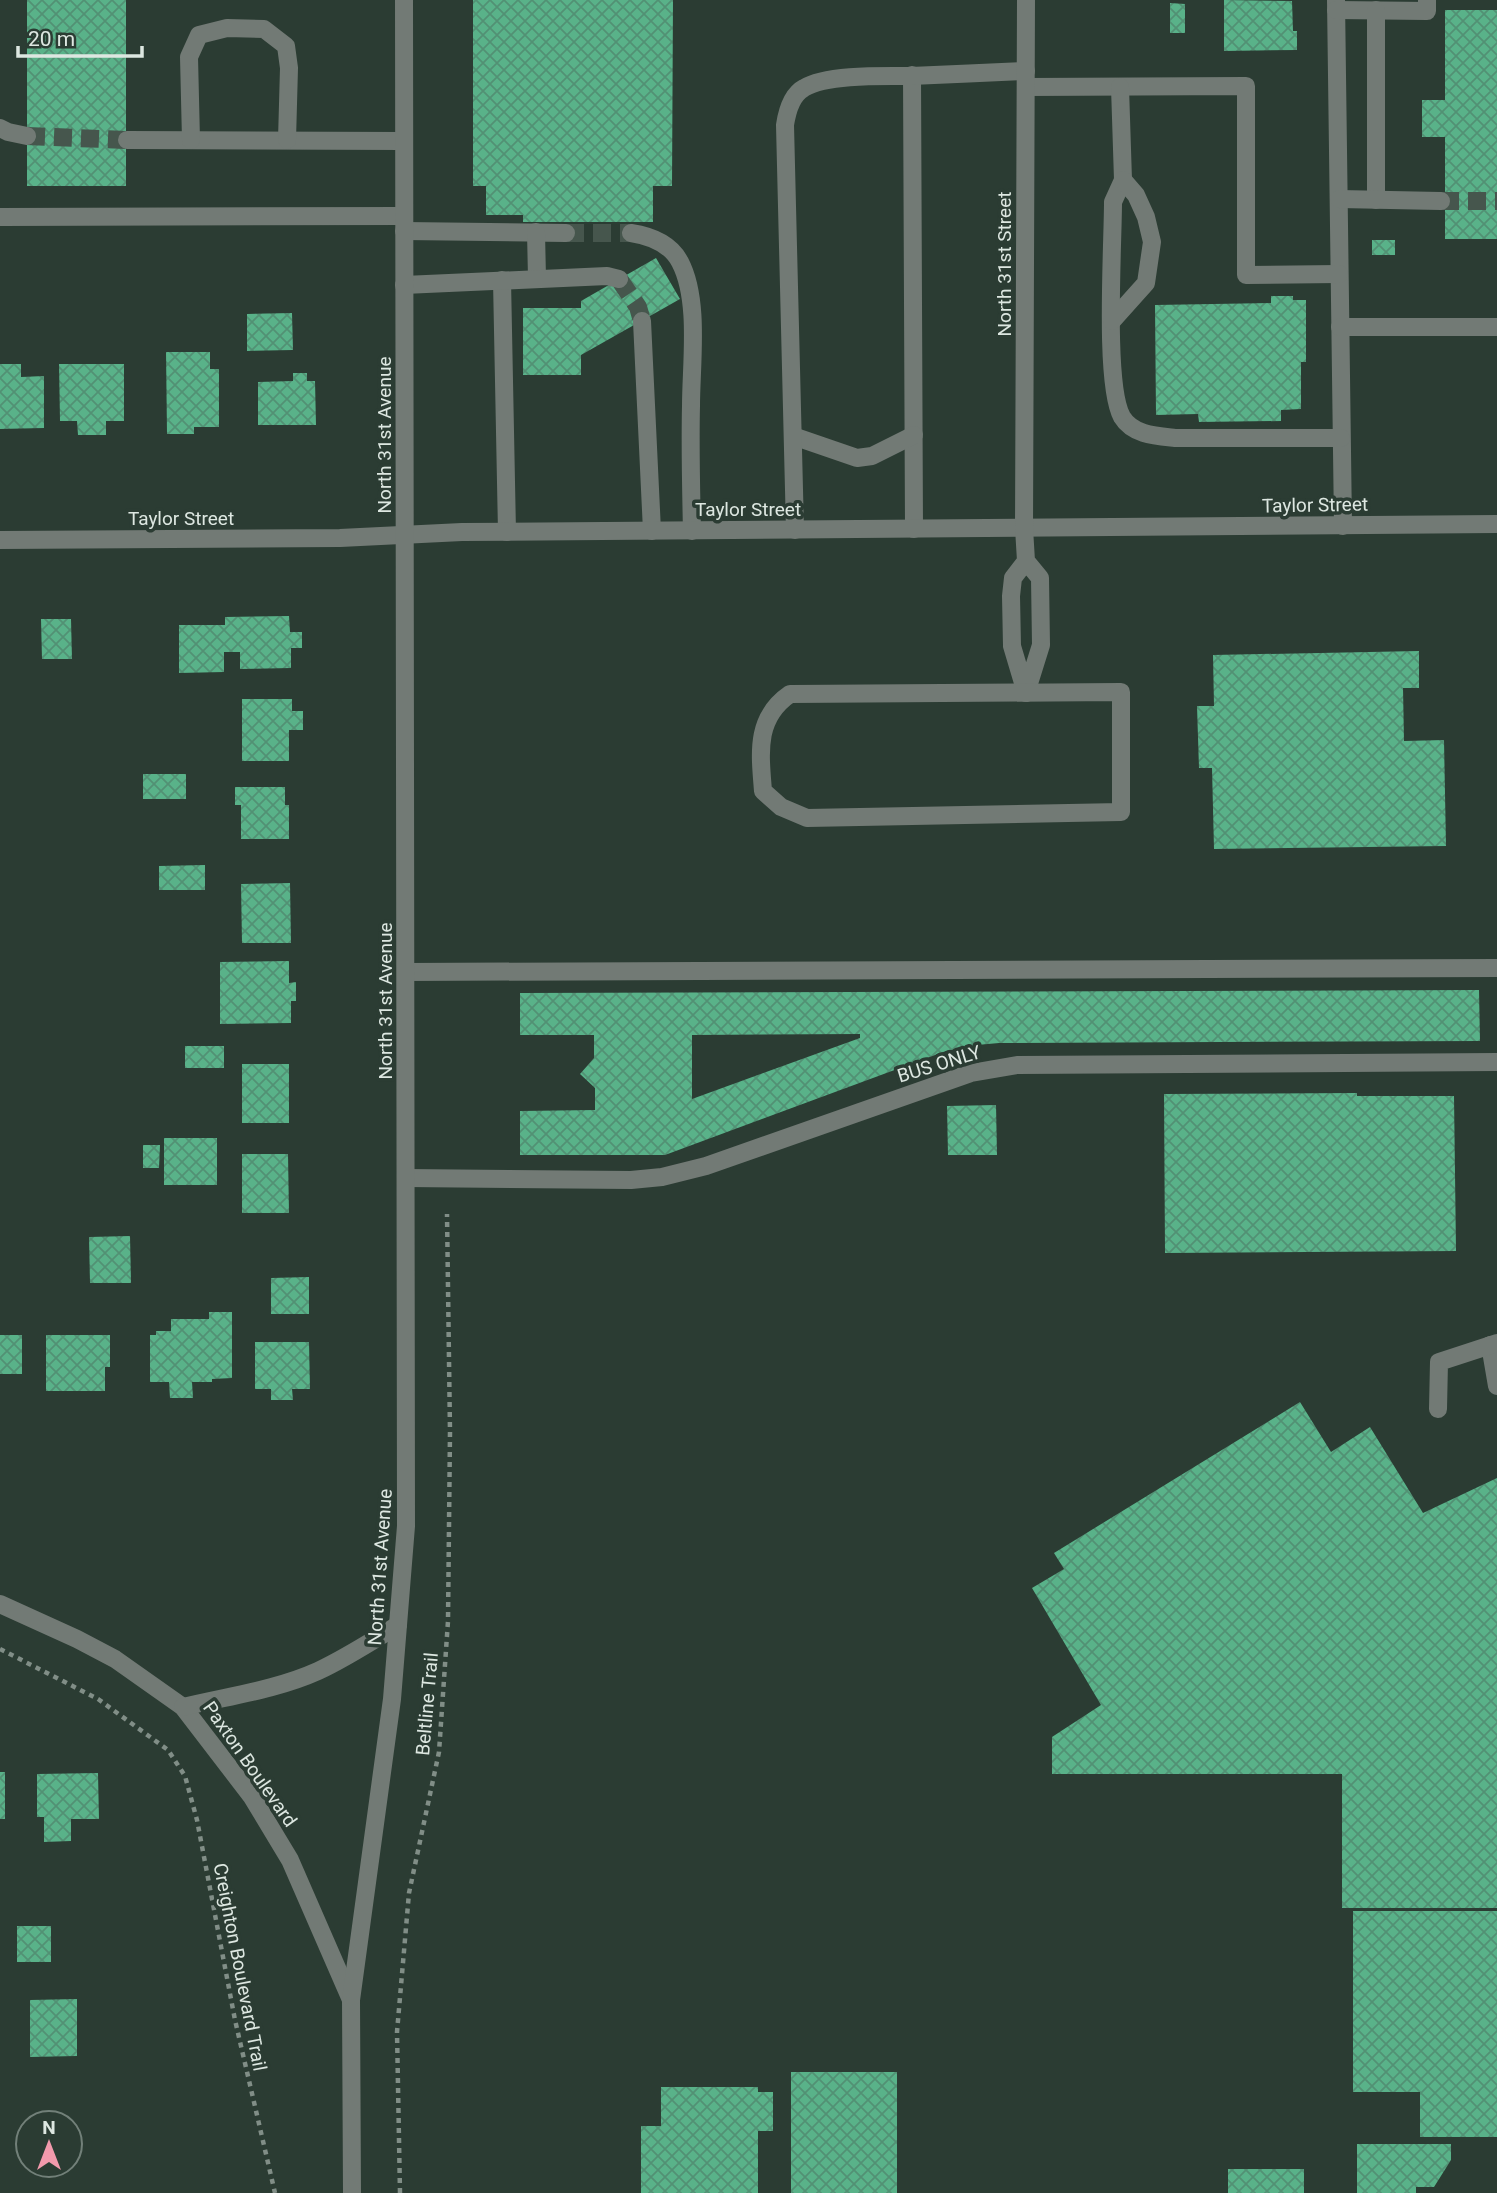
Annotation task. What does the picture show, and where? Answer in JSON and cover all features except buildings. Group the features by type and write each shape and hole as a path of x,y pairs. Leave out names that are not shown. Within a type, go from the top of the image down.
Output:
{"street":[{"name":"North 31st Avenue","path":"352,2193 351,2000 391,1699 406,1527 404,0"},
{"name":"North 31st Street","path":"1026,0 1026,561"},
{"path":"1343,526 1336,5 1376,10 1427,11 1427,0"},
{"path":"1376,10 1376,200"},
{"path":"191,140 189,57 199,35 227,28 264,29 286,46 289,68 287,140"},
{"path":"912,75 914,529"},
{"path":"795,530 786,115 796,94 804,87 817,82 859,77 912,75 1026,79 1120,87 1245,86 1246,275 1339,274"},
{"path":"1120,87 1123,180 1113,202 1112,321 1114,388 1123,418 1134,429 1150,435 1175,438 1341,438"},
{"path":"0,128 27,136"},
{"path":"127,140 404,141"},
{"path":"1112,321 1146,283 1152,242 1146,217 1136,195 1123,180"},
{"path":"1339,200 1441,201"},
{"path":"0,217 404,223 566,233"},
{"path":"536,232 537,278"},
{"path":"631,233 659,240 670,249 680,262 690,294 692,531"},
{"path":"404,285 607,276 619,279"},
{"path":"502,280 507,532"},
{"path":"642,321 652,531"},
{"path":"1340,327 1497,327"},
{"path":"793,436 857,458 872,456 914,435"},
{"name":"Taylor Street","path":"0,540 326,538 507,532 1497,524"},
{"path":"1026,561 1040,578 1041,645 1026,693 1012,646 1011,596 1013,578 1026,561"},
{"path":"1121,692 1121,812 807,818 781,807 764,791 760,755 765,722 776,703 790,694 1026,693 1121,692"},
{"path":"406,972 1497,968"},
{"name":"BUS ONLY","path":"406,1178 631,1180 662,1177 696,1170 971,1073 1017,1065 1497,1062"},
{"path":"1438,1409 1439,1362 1493,1344 1497,1386"},
{"name":"Paxton Boulevard","path":"0,1604 77,1639 115,1660 183,1707 252,1797 290,1860 351,2000"},
{"path":"183,1707 268,1688 317,1671 398,1625"}],"path":[{"name":"Beltline Trail","path":"400,2193 397,2032 409,1893 439,1752 448,1621 450,1432 447,1214"},
{"name":"Creighton Boulevard Trail","path":"0,1649 98,1699 168,1750 185,1776 197,1820 235,2020 275,2193"}],"tunnel":[{"path":"27,136 127,140"},
{"path":"1441,201 1497,201"},
{"path":"566,233 631,233"},
{"path":"619,279 638,307 642,321"}]}
